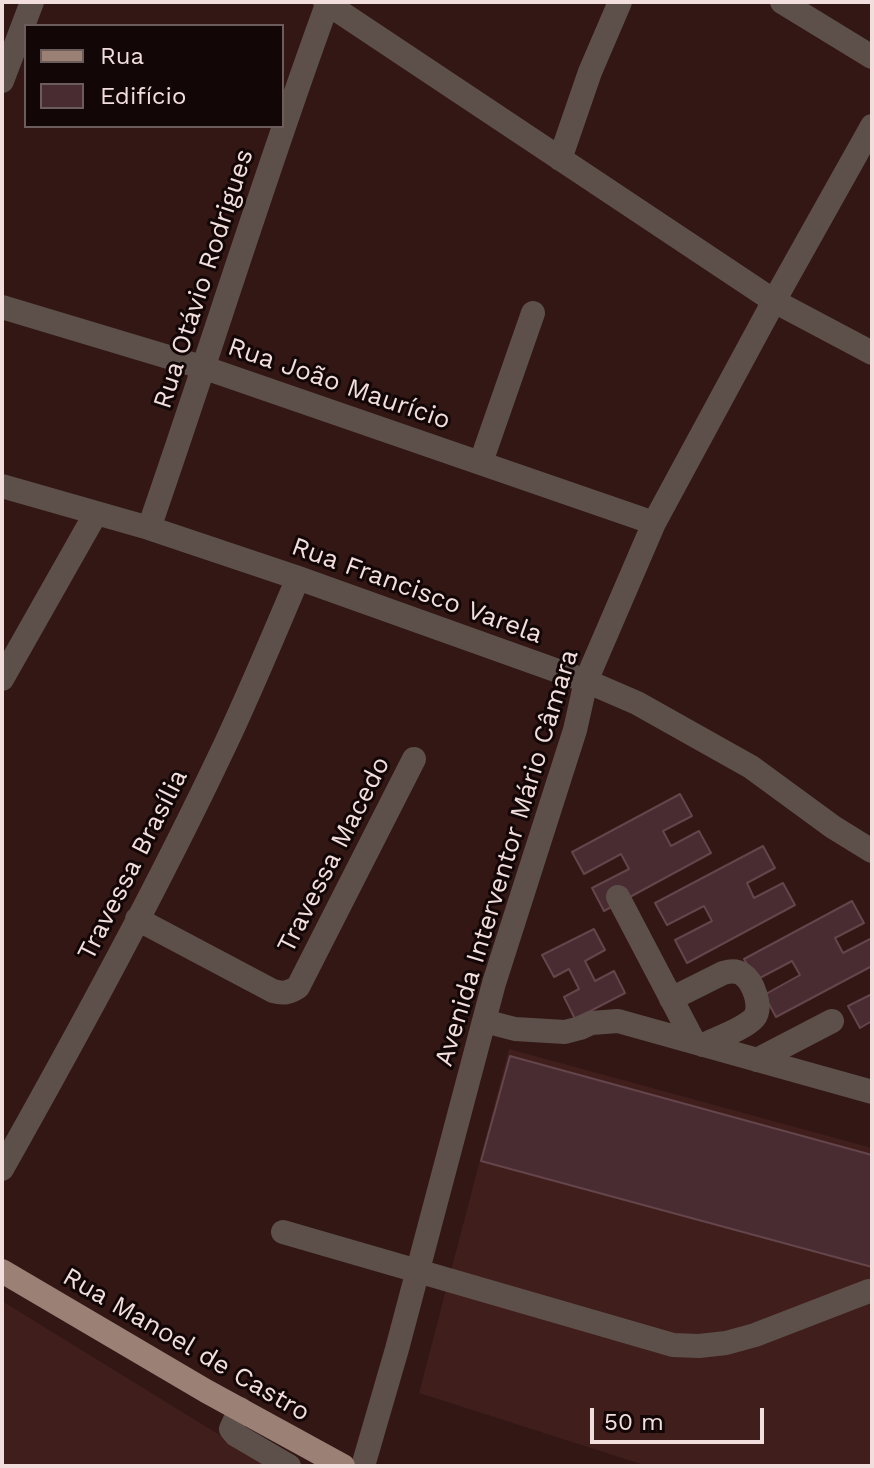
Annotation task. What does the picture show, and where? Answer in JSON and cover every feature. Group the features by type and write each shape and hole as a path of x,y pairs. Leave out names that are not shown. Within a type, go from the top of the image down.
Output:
{"main road":[{"name":"Rua Manoel de Castro","path":"2,1271 343,1466"}],"street":[{"path":"2,81 32,2"},
{"path":"560,159 590,72 620,2"},
{"path":"782,2 872,57"},
{"path":"327,3 774,301 872,353"},
{"name":"Rua Otávio Rodrigues","path":"284,126 327,3"},
{"name":"Avenida Interventor Mário Câmara","path":"363,1466 494,983 575,730 586,681 654,523 872,126"},
{"name":"Rua Otávio Rodrigues","path":"149,528 283,128"},
{"name":"Rua João Maurício","path":"2,307 205,368 654,523"},
{"path":"481,462 533,313"},
{"name":"Rua Francisco Varela","path":"2,486 149,528 586,681 637,703 751,767 833,827 872,851"},
{"path":"2,679 96,513"},
{"name":"Travessa Brasília","path":"2,1169 137,919 224,746 298,578"},
{"name":"Travessa Macedo","path":"137,919 273,991 290,992 298,987 414,759"},
{"path":"618,897 671,999 699,1044"},
{"path":"671,999 723,973 740,972 746,977 758,1000 759,1009 755,1017 748,1024 699,1044"},
{"path":"484,1021 515,1029 565,1032 591,1023 618,1021 872,1092"},
{"path":"757,1060 832,1021"},
{"path":"283,1232 673,1345 726,1343 869,1291"},
{"path":"240,1409 231,1429 236,1435 289,1466 301,1443"}],"shaded area":[{"path":"509,1049 872,1148 871,1466 647,1466 419,1393"},
{"path":"2,1301 270,1466 2,1466"}],"building":[{"path":"680,794 692,816 663,831 671,846 699,831 711,853 604,911 592,888 629,869 621,854 584,874 572,852"},
{"path":"763,846 775,868 747,883 754,898 783,883 795,905 687,963 675,940 712,921 704,906 667,925 655,903"},
{"path":"852,901 864,923 835,938 843,953 872,938 872,966 776,1017 764,995 800,975 792,961 756,980 744,959"},
{"path":"594,929 605,950 585,961 595,981 614,971 625,993 575,1019 564,997 579,989 569,969 554,977 542,955"},
{"path":"872,994 872,1021 860,1028 848,1006"},
{"path":"510,1056 872,1155 872,1267 481,1161"}]}
